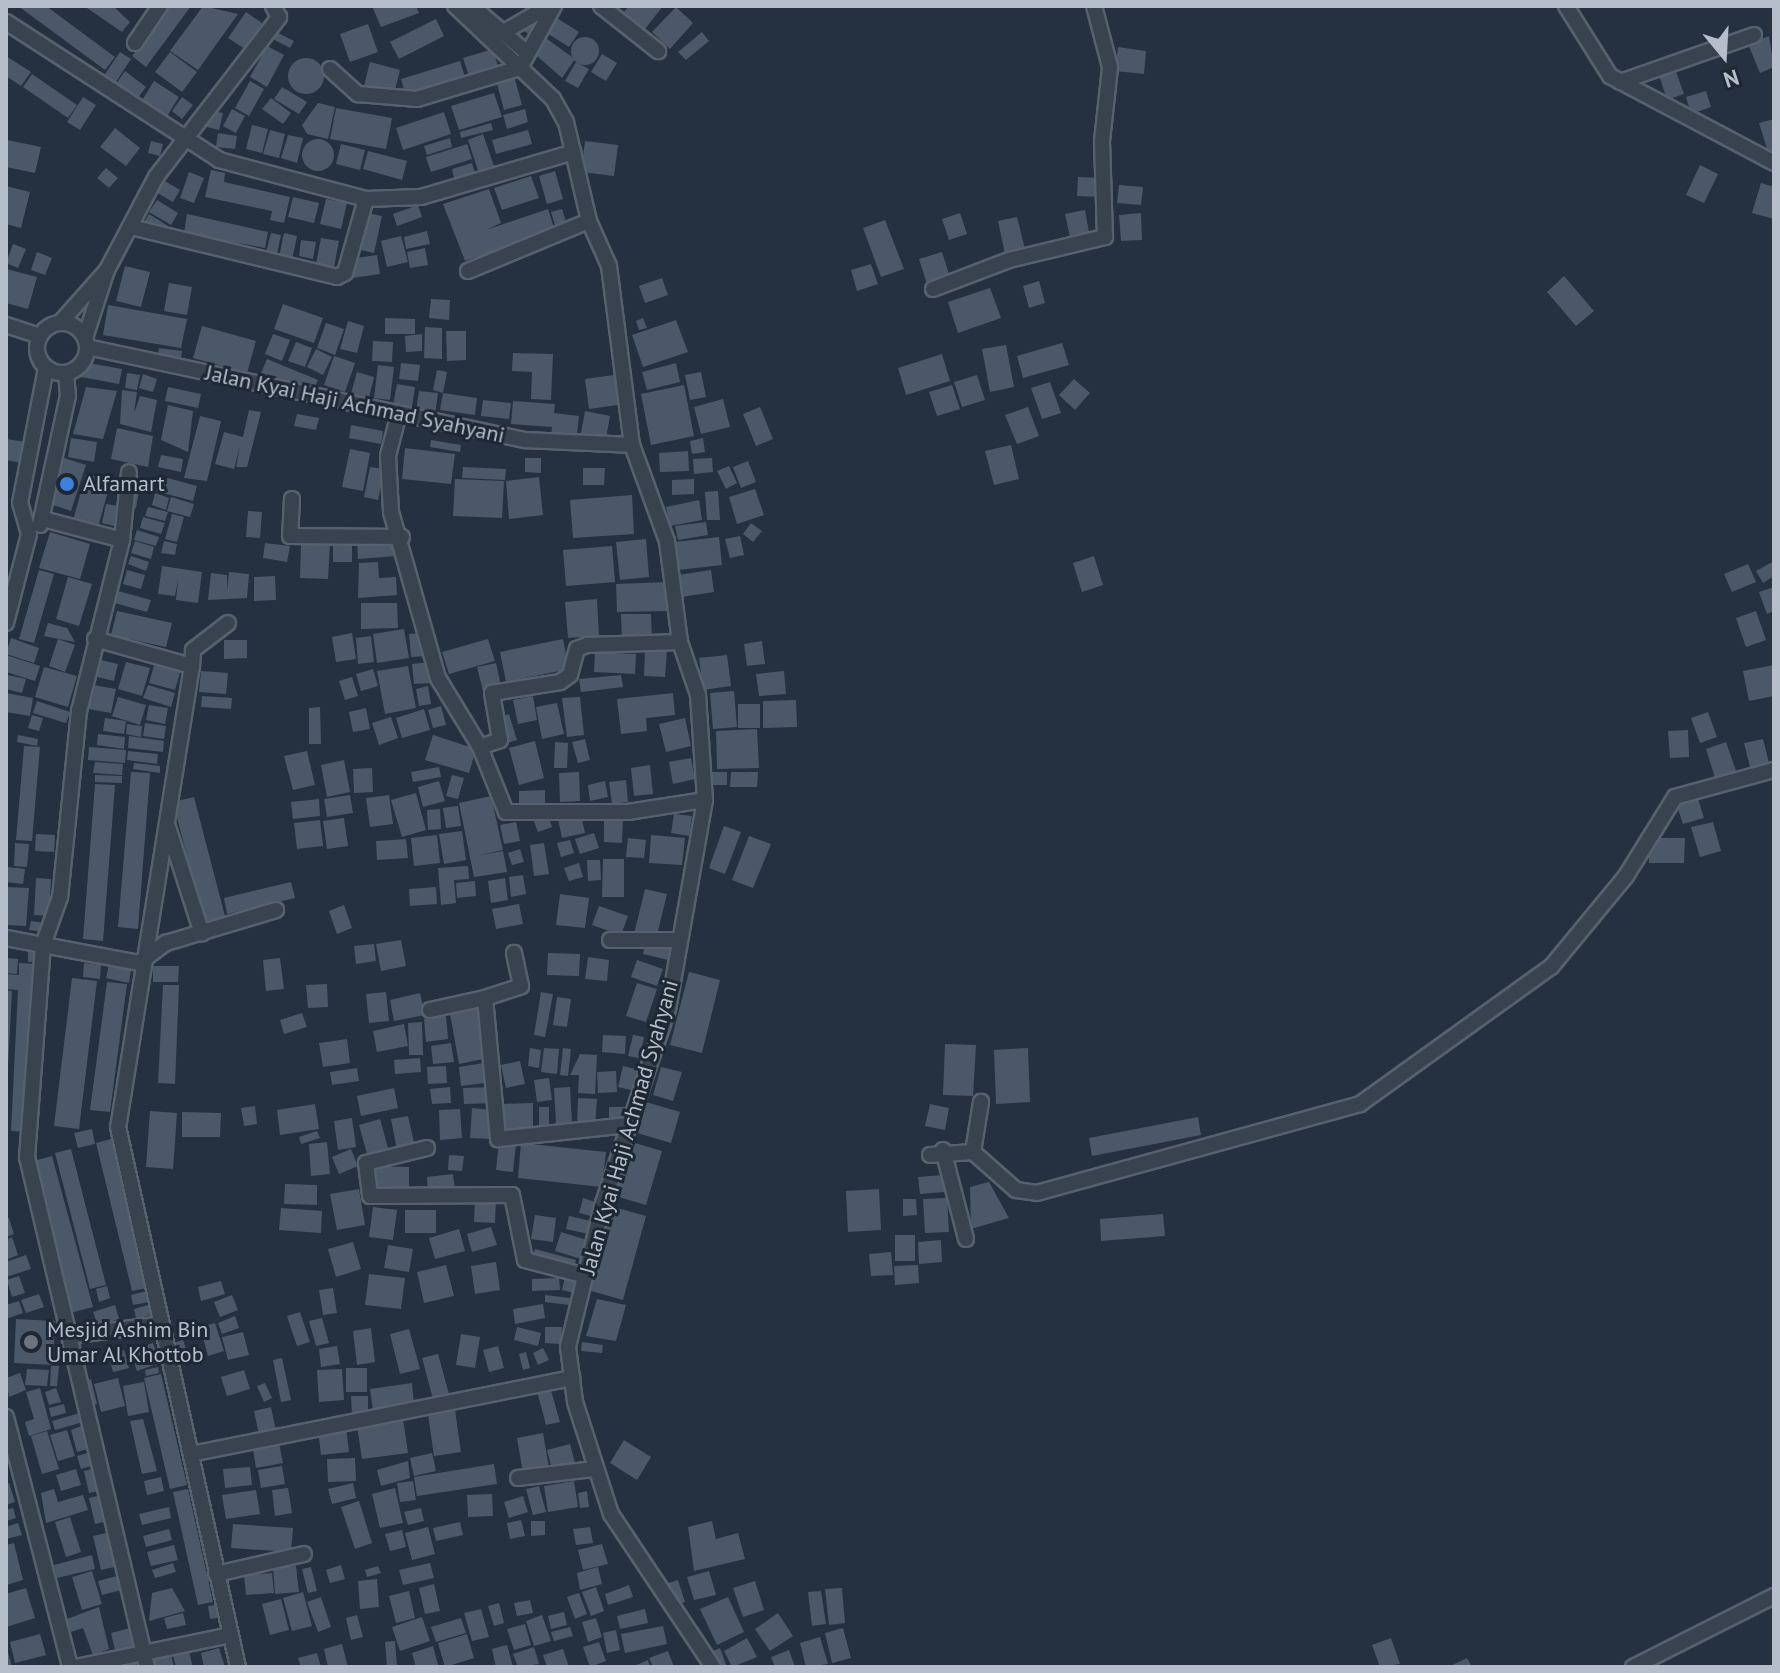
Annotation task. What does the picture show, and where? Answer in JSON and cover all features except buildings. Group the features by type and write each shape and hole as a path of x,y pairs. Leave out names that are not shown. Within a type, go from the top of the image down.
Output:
{"street":[{"path":"135,43 159,6"},
{"path":"39,336 60,323 107,270 156,177 186,141 264,30 279,17 273,6"},
{"path":"455,6 553,99 574,152 589,221 609,266 632,445"},
{"path":"472,6 526,52"},
{"path":"520,68 551,6"},
{"path":"502,33 551,6"},
{"path":"601,6 658,51"},
{"path":"933,289 1009,260 1105,237 1102,141 1110,67 1094,6"},
{"path":"1566,6 1601,67 1620,82 1774,163"},
{"path":"6,22 219,160 366,199 421,197 574,152"},
{"path":"1620,82 1754,35"},
{"path":"330,69 358,94 392,101 520,68"},
{"path":"131,227 337,277 345,273 366,199"},
{"path":"468,271 589,221"},
{"path":"6,623 29,534 43,519 66,373 83,361 107,270"},
{"path":"60,323 86,343"},
{"path":"6,325 39,336"},
{"path":"29,534 20,503 46,368 37,353 39,336"},
{"name":"Jalan Kyai Haji Achmad Syahyani","path":"86,343 398,417 526,440 632,445 667,541 680,642 698,695 705,800 668,1009 628,1125 568,1347 572,1378 594,1469 642,1568 713,1667"},
{"path":"46,368 66,373"},
{"path":"398,417 388,456 389,498 438,678 480,747 506,812 628,812 705,800"},
{"path":"129,472 122,540 95,639 75,740 60,897 43,945 27,1157 147,1667"},
{"path":"292,499 290,536 402,537"},
{"path":"43,519 122,540"},
{"path":"228,623 193,650 166,821 139,963 118,1127 238,1667"},
{"path":"95,639 192,666"},
{"path":"480,747 500,740 492,693 560,682 570,675 577,649 587,645 680,642"},
{"path":"966,1239 936,1153 973,1152 1016,1190 1037,1193 1360,1104 1551,967 1626,876 1675,797 1774,770"},
{"path":"166,821 202,934"},
{"path":"6,938 139,963 166,943 276,910"},
{"path":"610,940 680,940"},
{"path":"430,1010 485,998 521,986 514,953"},
{"path":"485,998 498,1139 628,1125"},
{"path":"973,1152 981,1102"},
{"path":"427,1148 366,1163 370,1196 512,1195 525,1260 586,1276"},
{"path":"70,1336 161,1324"},
{"path":"191,1454 572,1378"},
{"path":"6,1417 70,1667"},
{"path":"518,1478 594,1469"},
{"path":"216,1574 304,1554"},
{"path":"1633,1667 1774,1596"},
{"path":"76,1667 231,1635"}],"place":[{"name":"Alfamart","path":"67,484"},
{"name":"Mesjid Ashim Bin Umar Al Khottob","path":"31,1342"}]}
